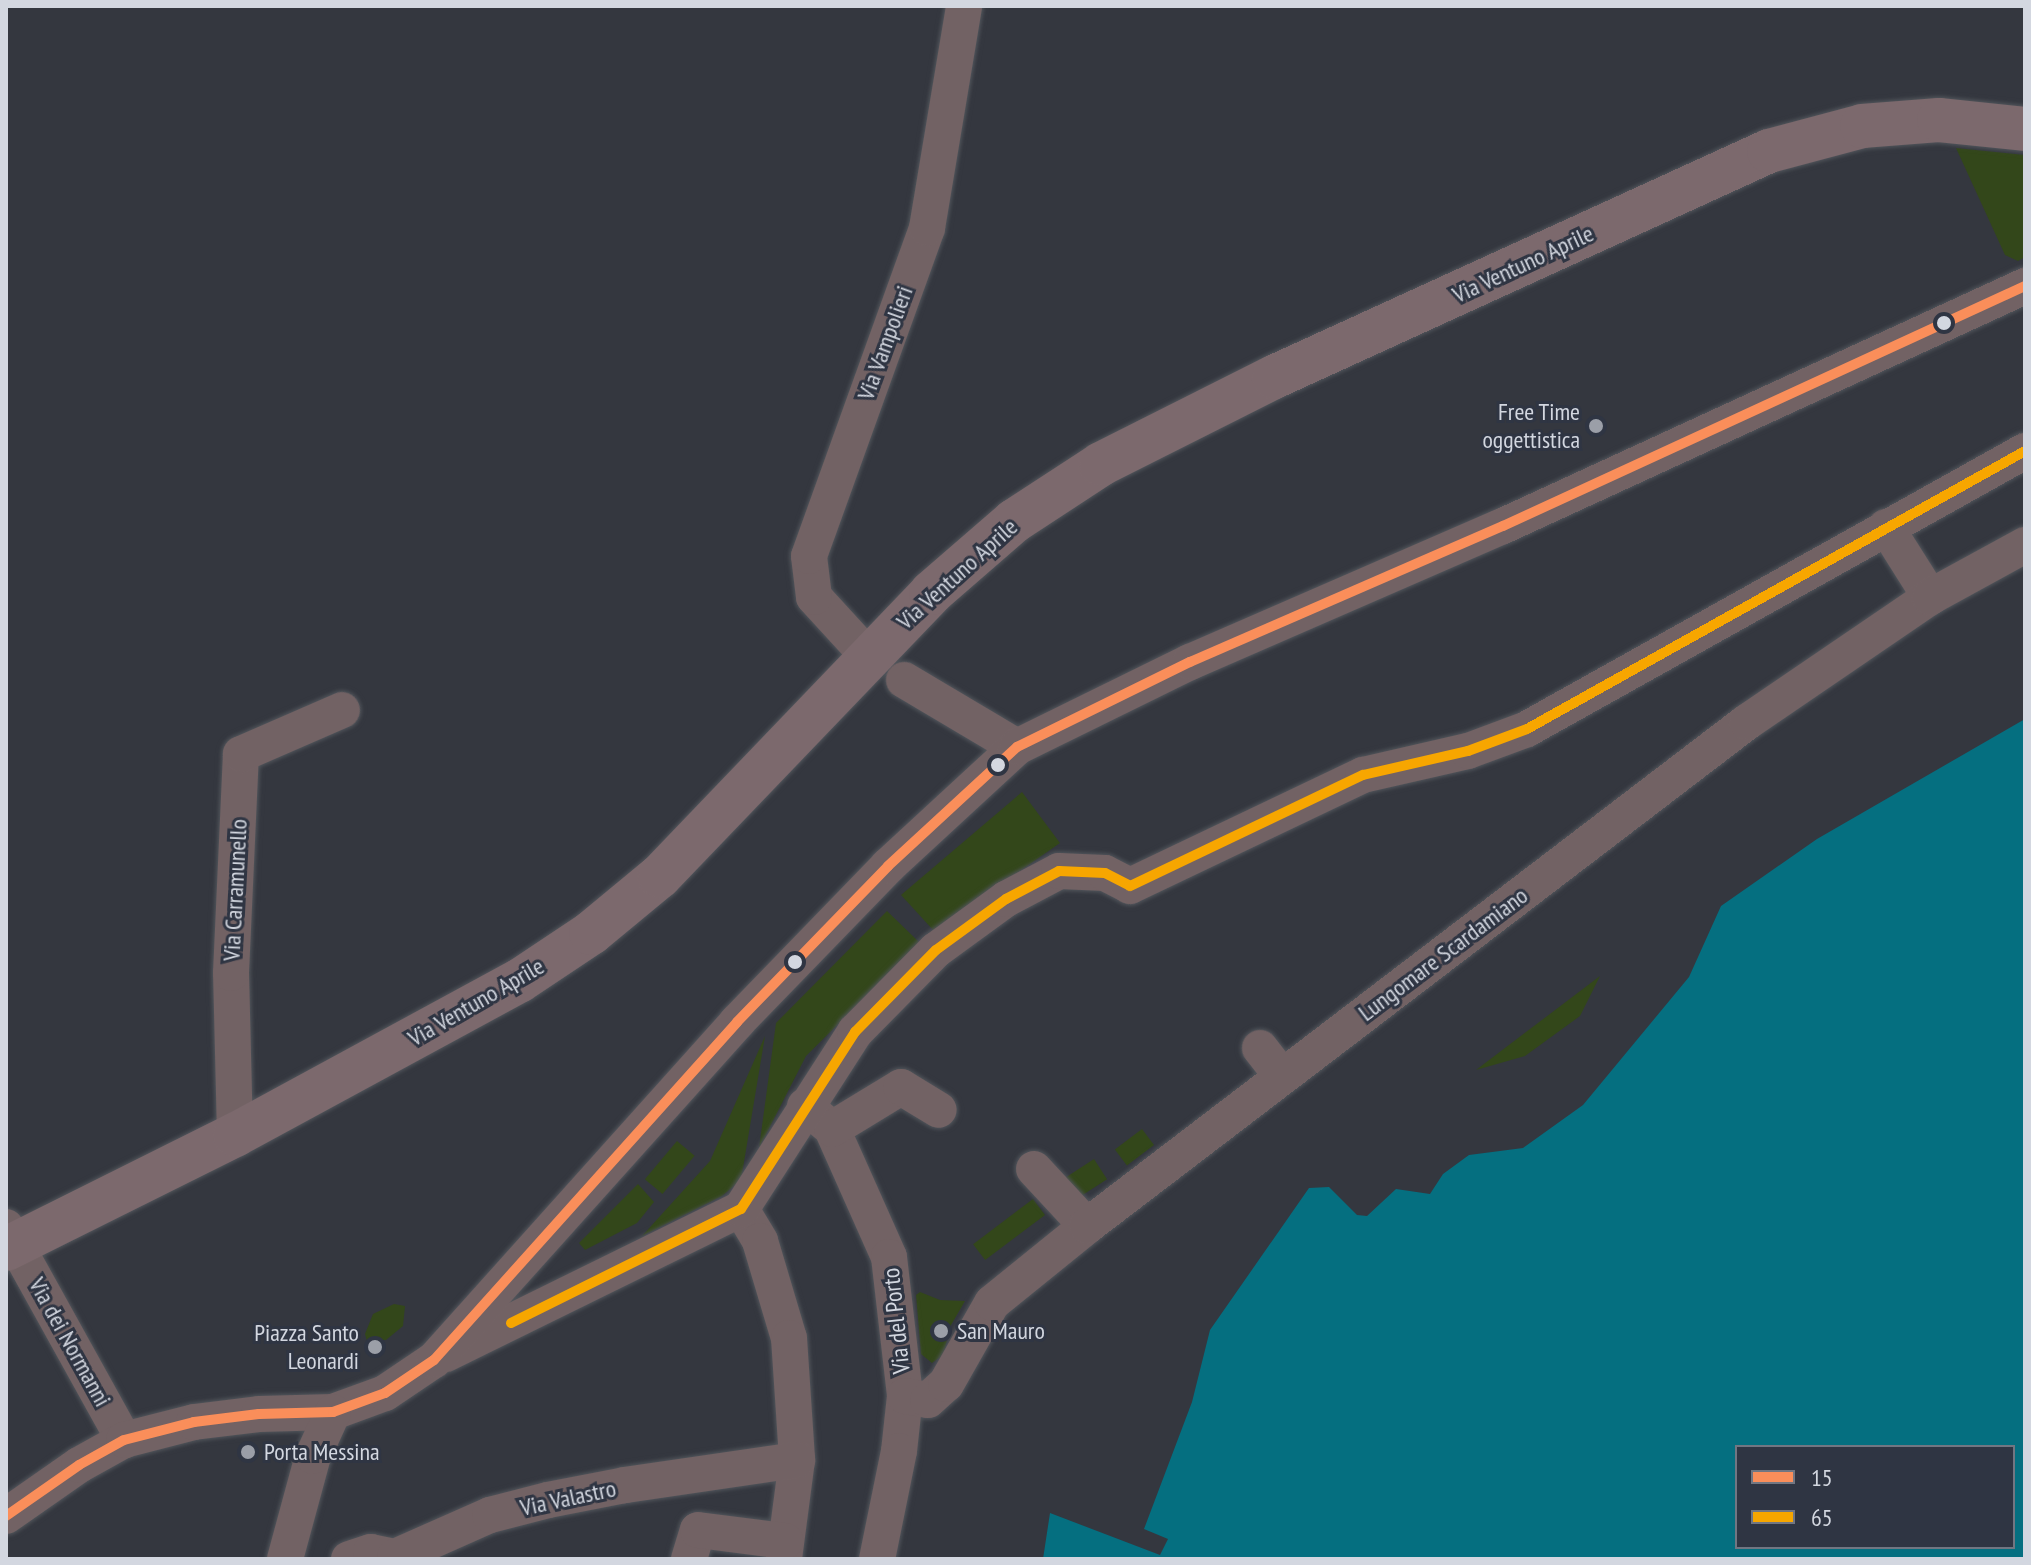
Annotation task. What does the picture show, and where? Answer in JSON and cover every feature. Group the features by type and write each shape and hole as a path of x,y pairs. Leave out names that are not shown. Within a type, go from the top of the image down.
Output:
{"main road":[{"name":"Via Ventuno Aprile","path":"9,1240 235,1135 519,981 591,933 660,876 931,593 1014,521 1101,464 1274,377 1756,157 1816,136 1862,126 1939,120 2025,129"}],"street":[{"name":"Via Vampolieri","path":"868,656 814,597 809,556 927,228 964,6"},
{"path":"434,1360 737,1022 888,866 1017,747 1190,662 1503,526 2025,286"},
{"path":"6,1516 79,1465 124,1440 194,1422 259,1414 333,1412 385,1393 434,1360 741,1209 818,1117 855,1032 936,950 1019,892 1059,871 1105,873 1130,886 1363,775 1468,751 1527,729 2025,451"},
{"path":"1886,527 1930,597"},
{"name":"Lungomare Scardamiano","path":"905,1396 928,1400 946,1384 992,1303 1087,1226 1271,1062 1747,722 1930,597 2025,545"},
{"path":"904,680 1017,747"},
{"name":"Via Carramunello","path":"235,1135 231,973 241,754 342,710"},
{"path":"818,1117 901,1087 939,1110"},
{"name":"Via del Porto","path":"818,1117 889,1257 905,1396 899,1451 877,1559"},
{"path":"1034,1169 1087,1226"},
{"path":"689,1559 698,1530 784,1550 797,1460 789,1338 760,1241 741,1209"},
{"name":"Via dei Normanni","path":"9,1240 124,1440"},
{"path":"285,1559 313,1456 333,1412"},
{"name":"Via Valastro","path":"349,1559 371,1552 396,1558 490,1515 548,1500 625,1485 797,1460"}],"green space":[{"path":"1956,148 2025,155 2025,257 2018,261 2005,255"},
{"path":"1022,792 1060,843 934,931 901,895"},
{"path":"887,911 920,943 806,1056 759,1148 776,1023"},
{"path":"1600,976 1580,1016 1525,1056 1476,1070"},
{"path":"765,1036 741,1180 722,1196 642,1236 710,1161"},
{"path":"1142,1129 1154,1145 1127,1165 1115,1149"},
{"path":"677,1141 695,1156 662,1194 645,1179"},
{"path":"1094,1159 1107,1179 1076,1199 1063,1179"},
{"path":"638,1184 654,1202 637,1223 585,1250 579,1243"},
{"path":"1033,1199 1045,1215 985,1260 973,1244"},
{"path":"920,1292 940,1300 965,1301 951,1325 943,1355 932,1363 921,1354 916,1295"},
{"path":"394,1304 405,1306 403,1326 386,1340 367,1341 365,1334 373,1314"}],"water":[{"path":"2025,719 2025,1559 1043,1559 1050,1513 1160,1555 1168,1539 1144,1529 1192,1402 1210,1330 1309,1188 1329,1187 1357,1215 1367,1216 1396,1189 1430,1194 1443,1174 1469,1155 1523,1148 1583,1105 1689,977 1721,906 1817,839"}],"transit line":[{"name":"15","path":"6,1516 79,1465 124,1440 194,1422 259,1414 333,1412 385,1393 434,1360 737,1022 888,866 1017,747 1190,662 1503,526 2025,286"},
{"name":"65","path":"511,1323 741,1209 855,1032 936,950 1006,899 1059,871 1105,873 1130,886 1363,775 1468,751 1527,729 2025,451"}],"place":[{"name":"Free Time oggettistica","path":"1596,426"},
{"name":"San Mauro","path":"941,1331"},
{"name":"Piazza Santo Leonardi","path":"375,1347"},
{"name":"Porta Messina","path":"248,1452"}]}
